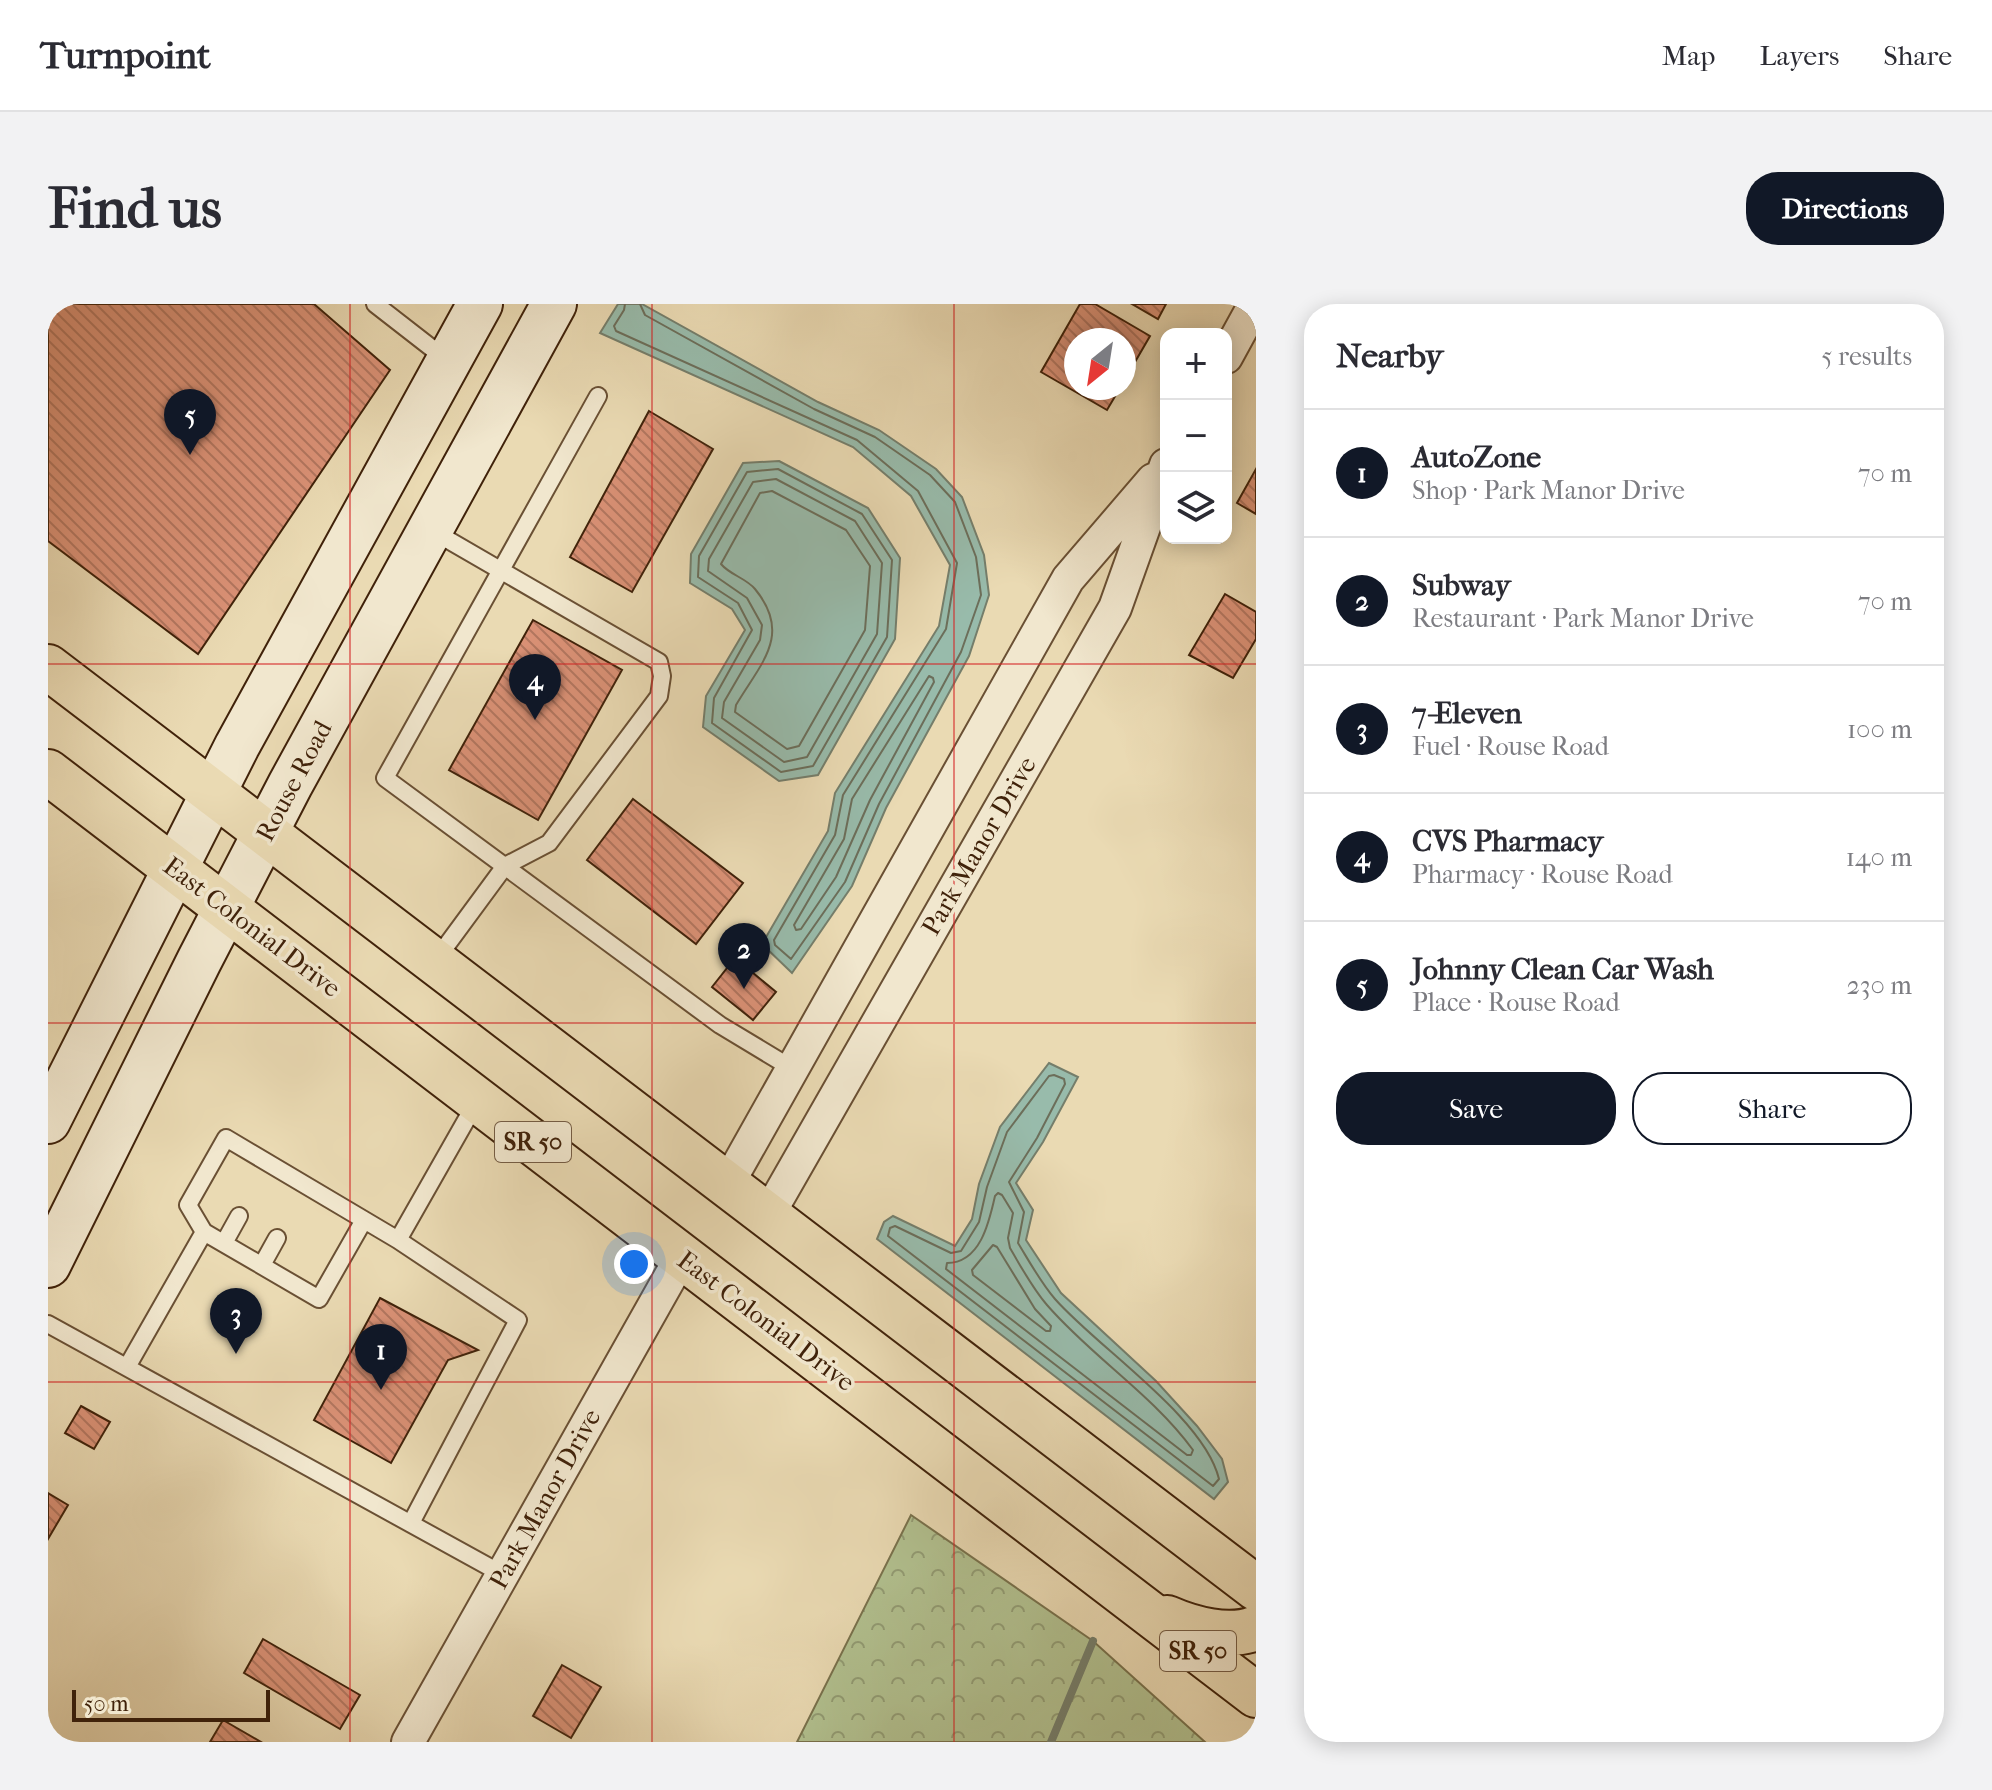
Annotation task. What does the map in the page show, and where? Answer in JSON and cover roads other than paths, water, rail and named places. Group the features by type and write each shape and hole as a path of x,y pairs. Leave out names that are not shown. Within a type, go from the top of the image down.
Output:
{"highway":[{"path":"48,667 1256,1588"},
{"name":"East Colonial Drive","path":"48,772 1256,1695"},
{"path":"1139,1606 1191,1629 1246,1632 1256,1628"}],"street":[{"path":"48,1121 213,792 480,304"},
{"name":"Rouse Road","path":"48,1265 266,832 554,304"},
{"path":"1232,346 1255,304"},
{"name":"Park Manor Drive","path":"727,1185 1068,579 1160,472"},
{"name":"Park Manor Drive","path":"768,1215 1115,608 1164,472"},
{"name":"Park Manor Drive","path":"408,1742 682,1256"}],"lane":[{"path":"375,304 448,361"},
{"path":"598,396 385,778 720,1025 793,1069"},
{"path":"430,529 659,662 662,676 659,696 549,843 505,866 435,961"},
{"path":"398,1240 478,1100"},
{"path":"364,1220 319,1299 204,1232 188,1205 226,1138 268,1163 302,1193 364,1220 518,1320 411,1523"},
{"path":"259,1179 268,1163"},
{"path":"224,1243 239,1216"},
{"path":"127,1367 204,1232"},
{"path":"262,1265 277,1238"},
{"path":"48,1324 502,1574"}],"water":[{"path":"618,304 642,304 818,402 879,430 936,469 962,497 984,555 989,595 969,656 886,808 852,886 792,973 762,944 828,831 835,793 939,626 950,565 911,496 853,447 600,333"},
{"path":"779,461 868,508 900,558 895,639 818,775 779,781 703,727 706,696 745,630 732,609 690,583 691,554 743,463"},
{"path":"1049,1063 1078,1077 1043,1142 1016,1183 1033,1210 1026,1240 1061,1293 1156,1381 1222,1459 1228,1482 1214,1499 877,1239 884,1222 893,1216 955,1246 972,1219 979,1184 1000,1127"}],"waterway":[{"path":"1051,1742 1093,1641"}],"place":[{"name":"Johnny Clean Car Wash","path":"190,455"},
{"name":"CVS Pharmacy","path":"535,720"},
{"name":"Subway","path":"744,989"},
{"name":"7-Eleven","path":"236,1354"},
{"name":"AutoZone","path":"381,1390"}]}
